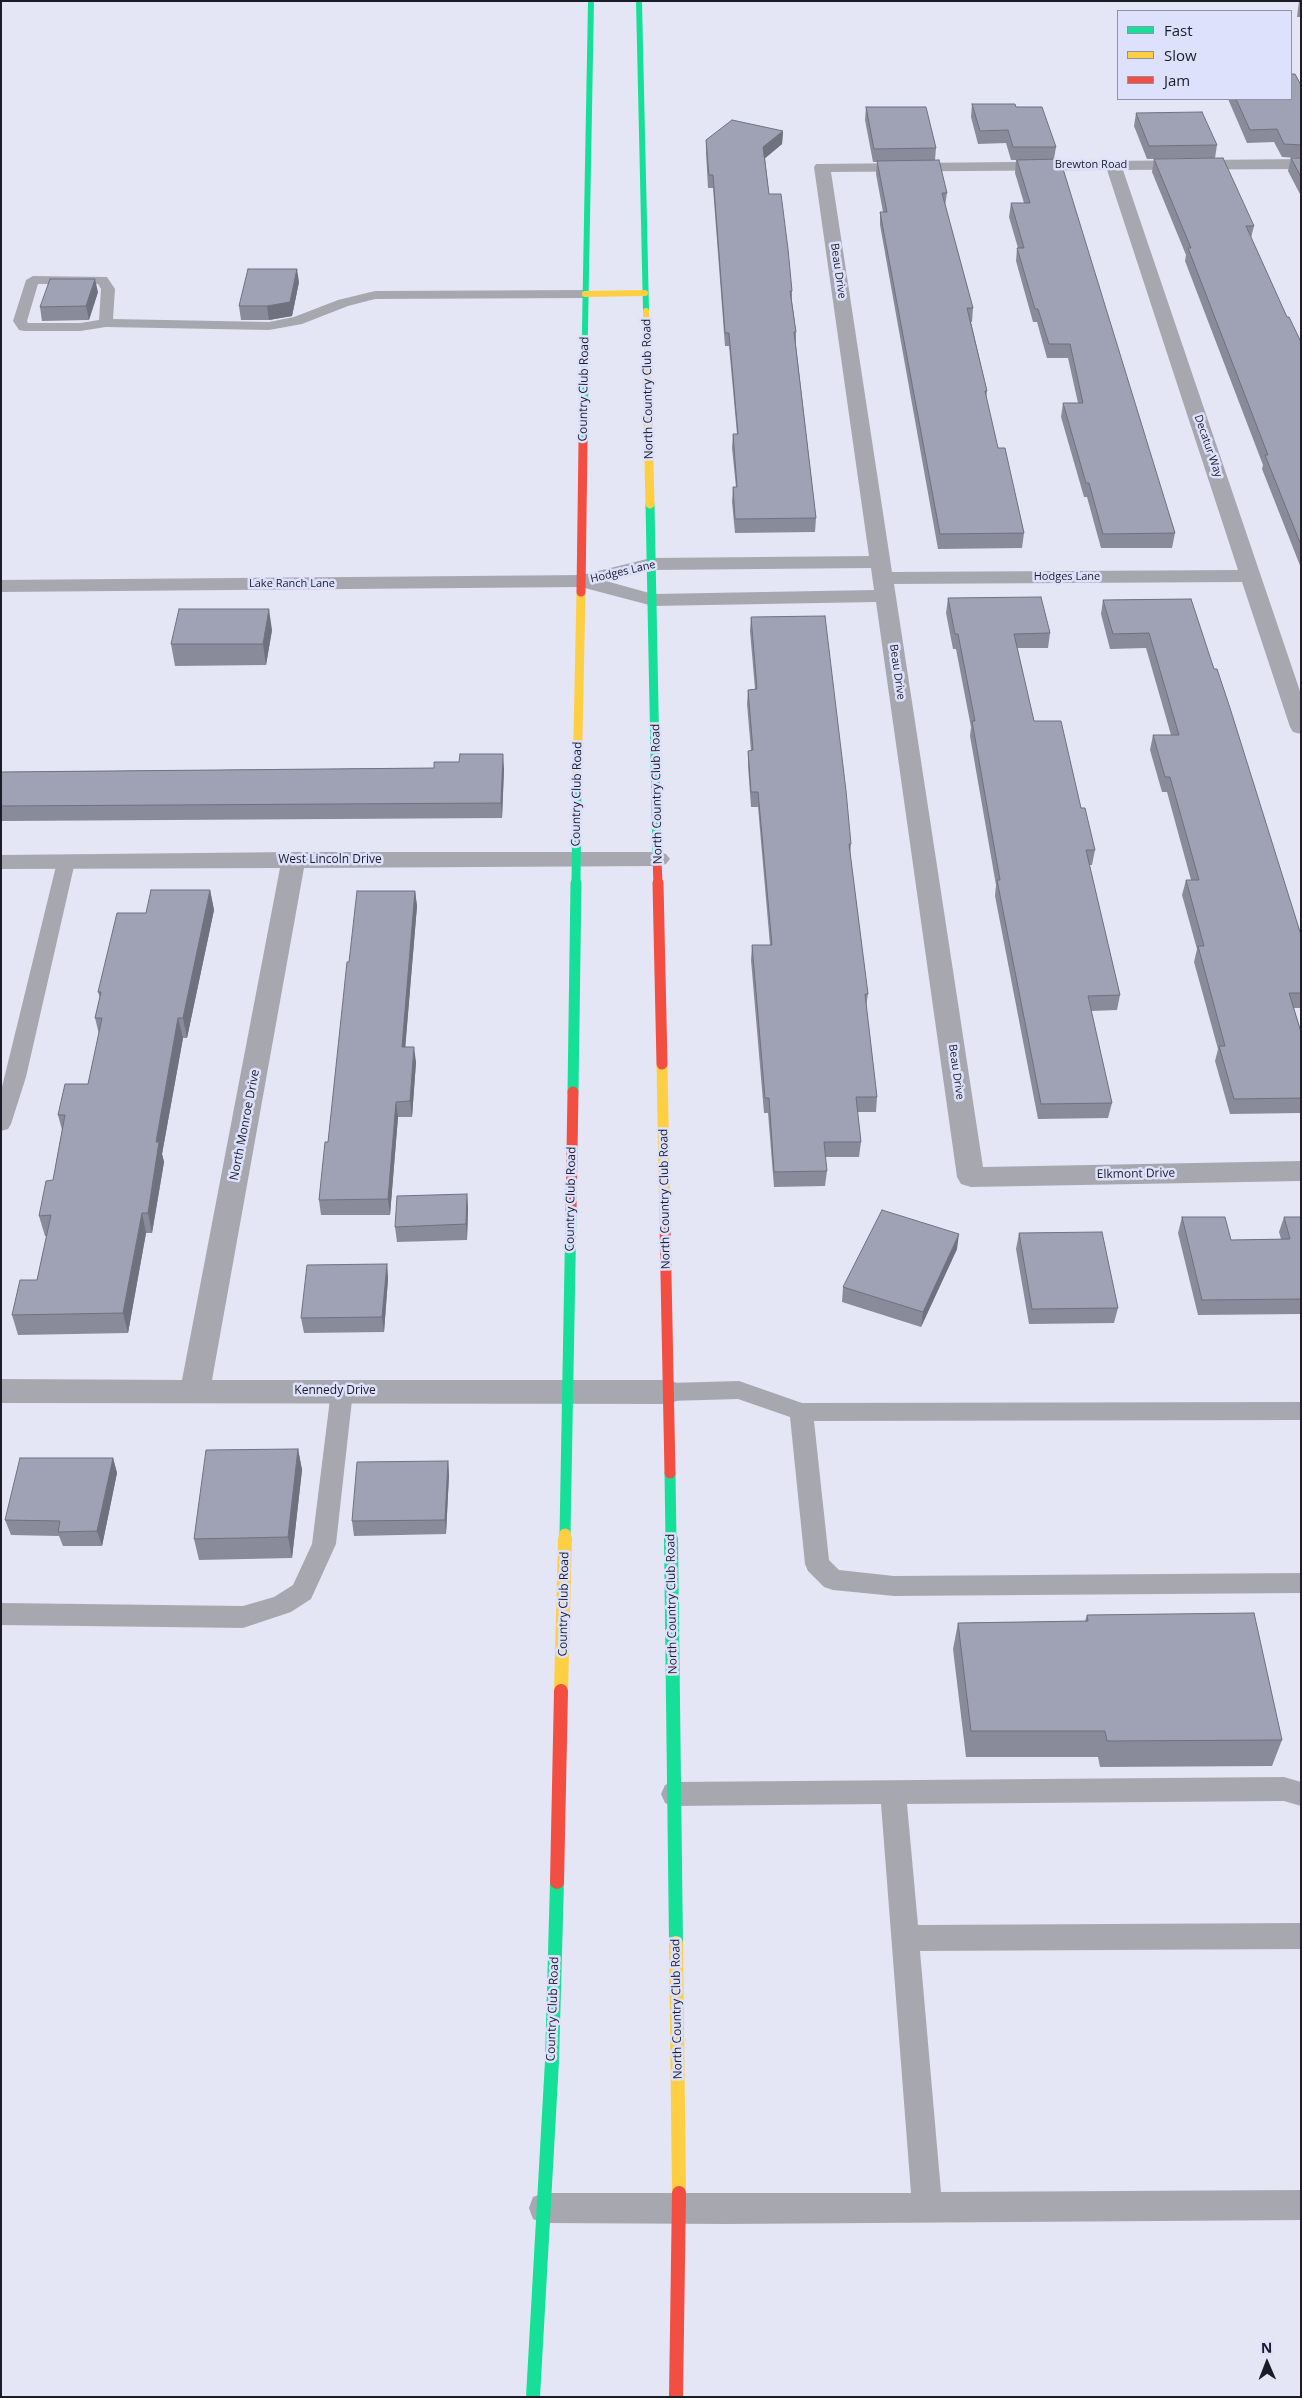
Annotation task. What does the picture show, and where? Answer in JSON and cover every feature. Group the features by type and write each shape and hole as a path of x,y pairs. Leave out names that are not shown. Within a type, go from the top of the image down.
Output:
{"main road":[{"name":"Country Club Road","path":"533,2397 552,2061 569,1393 591,1"},
{"name":"North Country Club Road","path":"639,1 669,1392 680,2209 676,2397"},
{"path":"585,294 646,293"}],"street":[{"name":"Brewton Road","path":"822,167 1301,164"},
{"name":"Decatur Way","path":"1113,165 1301,727"},
{"name":"Beau Drive","path":"822,167 971,1177"},
{"name":"Hodges Lane","path":"582,581 652,564 883,579 1252,576"},
{"name":"Hodges Lane","path":"582,581 653,600 883,579"},
{"name":"Lake Ranch Lane","path":"1,586 582,581"},
{"name":"West Lincoln Drive","path":"1,862 658,859"},
{"name":"North Monroe Drive","path":"195,1390 294,860"},
{"name":"Elkmont Drive","path":"971,1177 1301,1171"},
{"name":"Kennedy Drive","path":"1,1391 669,1392"}],"lane":[{"path":"106,323 108,289 102,280 33,280 20,320 24,327 80,328 106,323 269,326 297,321 343,303 376,295 585,294"},
{"path":"1,1124 16,1077 66,862"},
{"path":"669,1392 739,1390 801,1412 1301,1410"},
{"path":"1,1614 243,1617 282,1605 302,1592 324,1544 342,1391"},
{"path":"801,1412 817,1564 833,1580 894,1586 1301,1584"},
{"path":"674,1794 1284,1789 1301,1794"},
{"path":"893,1792 927,2208"},
{"path":"905,1938 1301,1936"},
{"path":"544,2208 927,2208 1301,2204"}],"building":[{"path":"1292,74 1295,74 1301,85 1301,145 1284,144 1277,129 1250,130 1236,100 1292,100"},
{"path":"972,104 1015,104 1016,107 1042,107 1056,147 1013,147 1008,130 980,131"},
{"path":"866,107 926,107 936,148 874,149"},
{"path":"1202,112 1217,145 1149,146 1136,113"},
{"path":"732,120 783,131 763,147 769,194 781,194 792,291 790,291 796,332 794,332 816,518 735,519 733,487 737,487 733,434 738,434 729,333 725,333 713,175 709,175 706,140"},
{"path":"1223,158 1254,226 1246,226 1287,317 1289,317 1301,342 1301,545 1265,455 1268,455 1188,248 1191,248 1154,159"},
{"path":"1291,158 1301,158 1301,177"},
{"path":"1060,159 1175,533 1103,534 1089,483 1086,483 1063,403 1083,403 1070,344 1049,344 1038,309 1035,309 1017,248 1024,248 1011,203 1030,203 1017,160"},
{"path":"939,160 947,193 942,193 973,308 967,308 987,391 985,391 998,448 1005,448 1024,533 940,534 880,212 887,212 877,161"},
{"path":"248,269 297,269 290,302 267,306 239,306"},
{"path":"50,279 95,279 86,306 40,307"},
{"path":"1041,597 1050,633 1014,634 1034,721 1061,721 1081,808 1085,808 1095,850 1086,850 1120,995 1088,996 1112,1103 1041,1104 997,880 1000,880 972,721 975,721 958,634 955,634 948,598"},
{"path":"1191,599 1214,669 1217,669 1230,708 1301,935 1301,993 1289,993 1301,1032 1301,1098 1234,1099 1219,1046 1225,1046 1198,946 1204,946 1186,880 1199,880 1170,777 1165,777 1153,735 1179,735 1149,633 1113,634 1103,600"},
{"path":"179,609 269,609 263,644 171,644"},
{"path":"825,616 846,791 851,844 849,844 868,994 865,994 877,1097 856,1097 861,1142 824,1142 827,1171 774,1172 769,1098 765,1098 752,945 772,945 758,792 751,792 748,751 753,750 748,690 757,689 751,617"},
{"path":"460,754 503,754 501,803 1,806 1,772 434,768 434,762 459,762"},
{"path":"151,890 210,890 183,1018 178,1018 156,1142 159,1142 148,1213 142,1213 123,1313 12,1315 20,1280 37,1280 51,1215 39,1216 46,1181 53,1180 65,1115 58,1115 65,1084 88,1084 102,1018 95,1018 101,992 98,992 117,913 146,913"},
{"path":"357,891 415,891 402,1047 414,1047 410,1101 396,1102 388,1199 319,1200 325,1142 328,1142 347,962 349,962"},
{"path":"467,1194 466,1224 395,1227 397,1196"},
{"path":"882,1210 959,1234 923,1312 843,1287"},
{"path":"1182,1217 1225,1217 1231,1240 1290,1239 1284,1217 1301,1217 1301,1299 1202,1300"},
{"path":"1102,1232 1118,1308 1032,1309 1019,1233"},
{"path":"387,1264 382,1317 301,1318 307,1265"},
{"path":"298,1449 288,1537 194,1539 206,1450"},
{"path":"20,1458 113,1458 97,1531 58,1532 60,1521 5,1520"},
{"path":"448,1461 445,1520 352,1521 357,1462"},
{"path":"1254,1613 1282,1740 1107,1741 1105,1731 971,1731 958,1623 1088,1621 1087,1615"}],"traffic: fast":[{"path":"583,442 591,1"},
{"path":"639,1 646,311"},
{"path":"650,504 657,858"},
{"path":"573,1092 577,783"},
{"path":"565,1534 571,1210"},
{"path":"670,1473 676,1943"},
{"path":"533,2397 552,2061 557,1882"}],"traffic: slow":[{"path":"585,294 645,293"},
{"path":"646,311 650,504"},
{"path":"577,783 581,592"},
{"path":"662,1064 665,1226"},
{"path":"561,1691 565,1534"},
{"path":"676,1943 679,2193"}],"traffic: jam":[{"path":"581,592 583,442"},
{"path":"657,858 662,1064"},
{"path":"571,1210 573,1092"},
{"path":"665,1226 670,1473"},
{"path":"557,1882 561,1691"},
{"path":"676,2397 679,2193"}]}
